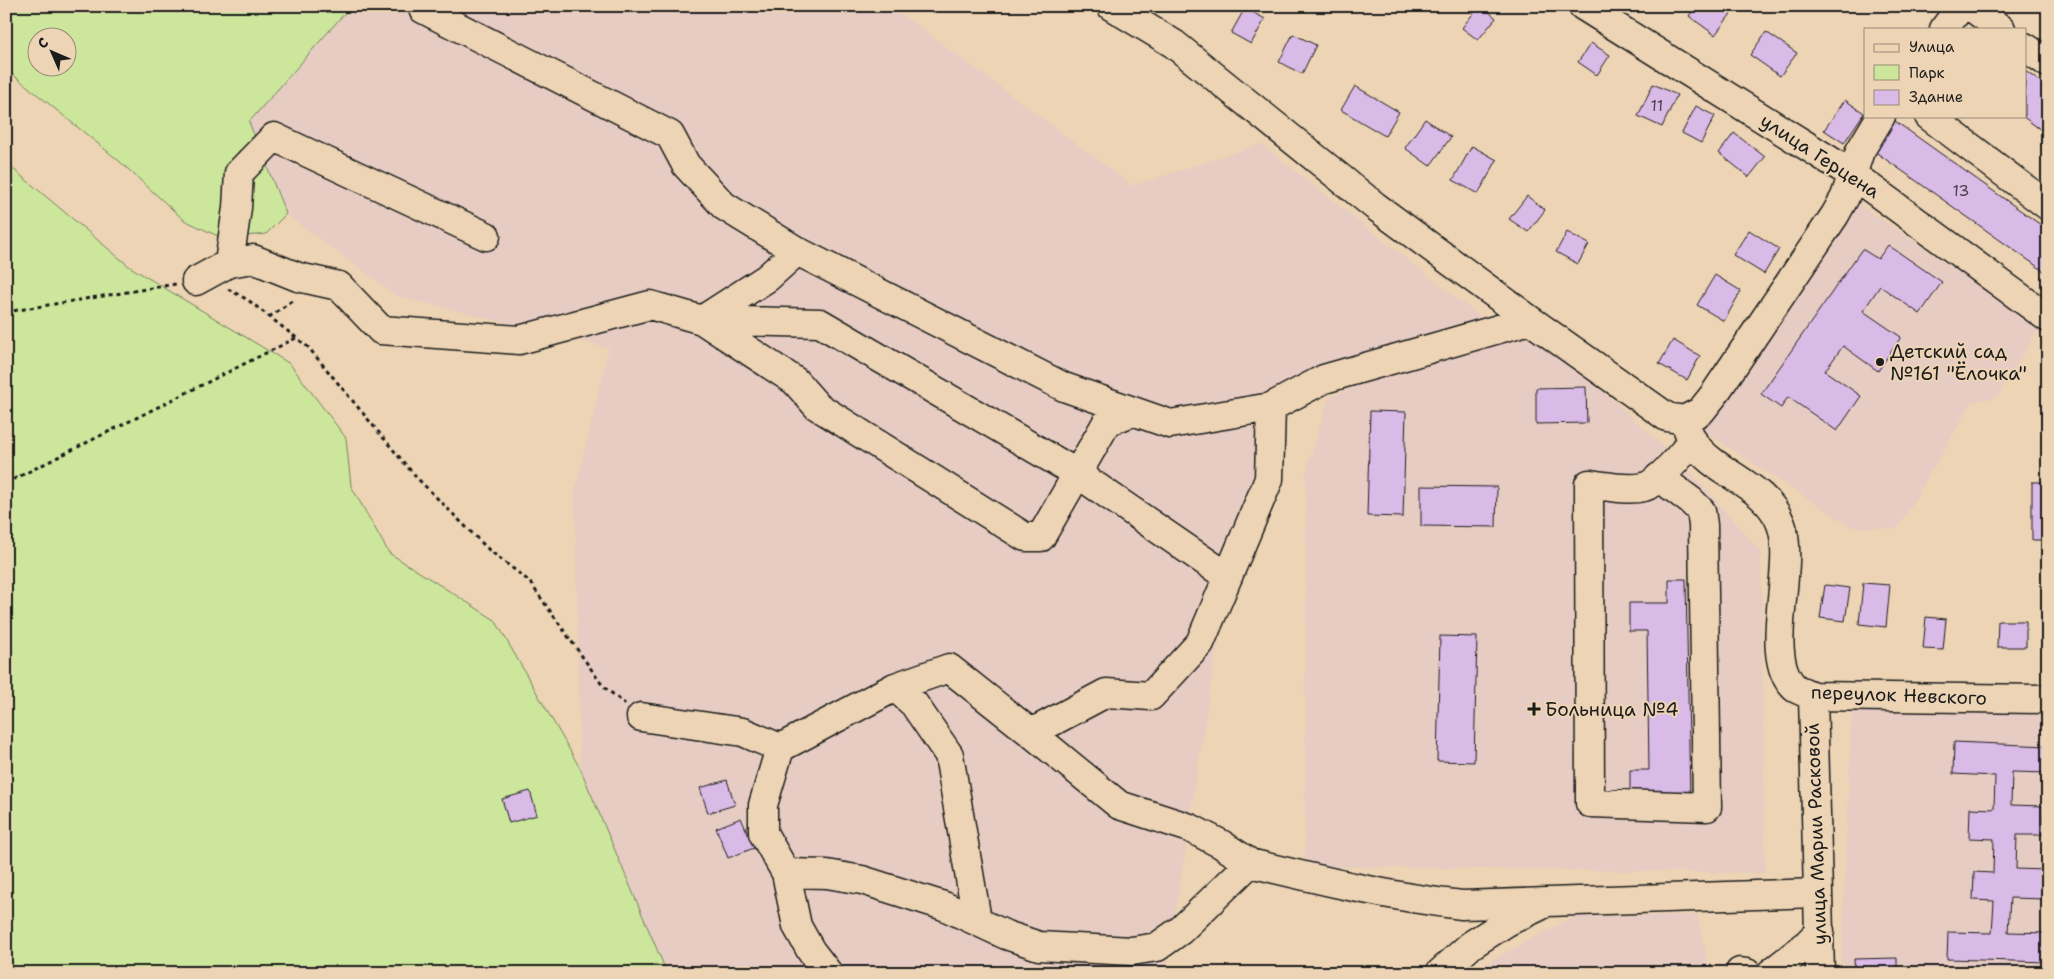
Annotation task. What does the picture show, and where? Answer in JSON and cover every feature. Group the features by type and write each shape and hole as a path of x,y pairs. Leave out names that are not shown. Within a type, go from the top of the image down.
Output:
{"street":[{"path":"1111,6 1174,44 1376,206 1530,320 1689,431"},
{"name":"улица Герцена","path":"1583,6 1853,175 2048,318"},
{"path":"1945,28 1961,6"},
{"path":"1970,6 2000,28"},
{"path":"423,9 670,135 686,165 724,206 797,251 1064,387 1170,424 1271,407 1324,379 1530,320"},
{"path":"2026,48 2048,63"},
{"path":"1659,477 1701,511 1703,525 1708,807 1590,803 1589,484 1633,489 1646,487 1659,477 1701,411 1714,396 1835,215 1845,197 1860,151 1880,118"},
{"path":"1932,118 2048,206"},
{"path":"229,263 237,208 239,173 274,137 486,236"},
{"path":"702,320 766,278 797,251"},
{"path":"196,281 229,263 253,259 298,277 339,286 381,330 519,340 650,305 702,320 820,323 1078,474 1228,577"},
{"path":"702,320 795,381 817,406 1025,536 1041,537 1107,422 1132,412"},
{"path":"1031,733 1106,693 1151,696 1200,642 1269,479 1271,407"},
{"name":"переулок Невского","path":"1689,431 1708,456 1755,491 1772,508 1782,524 1785,543 1780,650 1784,672 1796,688 1812,696 2048,700"},
{"path":"828,973 811,951 797,926 786,872 763,833 763,805 780,748 896,687 949,668 1118,804 1190,828 1250,863 1347,886 1418,900 1462,905 1817,892"},
{"path":"896,687 914,704 949,755 977,920"},
{"name":"улица Марии Расковой","path":"1812,696 1820,973"},
{"path":"641,717 743,732 780,748"},
{"path":"786,872 826,874 862,880 944,906 1006,935 1039,946 1132,952 1157,947 1181,930 1250,863"},
{"path":"1440,973 1471,945 1508,922 1550,902"},
{"path":"1771,973 1804,947 1820,931"}],"path":[{"path":"6,312 196,281 224,286 240,296 308,347 415,476 489,550 529,581 603,686 641,717"},
{"path":"6,483 296,338"}],"shaded area":[{"path":"351,6 891,6 1133,186 1261,144 1484,320 1290,379 1279,469 1218,637 1166,973 667,973 580,768 575,492 609,348 397,296 286,214 248,122"},
{"name":"Детский сад №161 \"Ёлочка\"","path":"1854,201 2040,326 1997,397 1972,402 1897,529 1852,527 1697,427"},
{"name":"Больница №4","path":"1543,336 1684,465 1761,552 1765,873 1305,866 1306,472 1329,397 1448,346"},
{"path":"1852,708 2048,714 2048,973 1841,973"},
{"path":"1697,915 1710,973 1468,973 1576,916"}],"green space":[{"path":"6,6 351,6 249,122 286,214 266,234 222,238 184,220 118,160 6,69"},
{"path":"6,163 130,267 290,364 346,438 351,486 389,553 495,620 580,768 667,973 6,973"}],"building":[{"path":"1479,6 1482,6 1496,18 1478,40 1462,28"},
{"path":"1696,6 1727,6 1733,11 1715,35 1689,16"},
{"path":"1245,8 1265,19 1251,44 1231,33"},
{"path":"1766,32 1797,53 1780,76 1750,55"},
{"path":"1293,34 1316,45 1302,74 1279,62"},
{"path":"1591,43 1610,55 1597,75 1578,62"},
{"path":"2026,72 2048,87 2048,135 2025,118"},
{"path":"1653,84 1677,95 1662,127 1638,116"},
{"path":"1355,86 1399,112 1385,136 1341,110"},
{"path":"1845,100 1864,113 1844,143 1824,130"},
{"path":"1696,106 1715,116 1701,143 1682,133"},
{"path":"1425,119 1451,137 1430,166 1405,148"},
{"path":"1895,121 2048,230 2048,274 1874,151"},
{"path":"1734,133 1765,157 1749,177 1719,153"},
{"path":"1472,146 1497,160 1478,194 1453,180"},
{"path":"1527,196 1545,210 1528,232 1509,219"},
{"path":"1749,230 1779,249 1764,274 1733,255"},
{"path":"1567,232 1589,244 1578,264 1556,252"},
{"path":"1888,245 1942,282 1920,314 1880,286 1863,311 1901,337 1878,371 1843,346 1825,371 1861,396 1837,431 1788,397 1781,408 1761,394 1862,249 1878,259"},
{"path":"1715,275 1741,291 1724,321 1697,305"},
{"path":"1673,340 1700,356 1687,380 1659,364"},
{"path":"1586,387 1587,423 1536,424 1536,388"},
{"path":"1370,411 1406,412 1403,517 1367,516"},
{"path":"2032,482 2048,482 2048,540 2032,540"},
{"path":"1421,486 1497,487 1496,527 1421,526"},
{"path":"1669,579 1686,579 1690,801 1630,802 1630,770 1649,770 1647,631 1629,631 1629,603 1669,603"},
{"path":"1863,583 1890,585 1886,627 1859,624"},
{"path":"1825,585 1850,588 1845,621 1820,618"},
{"path":"1926,617 1946,619 1943,650 1923,649"},
{"path":"1998,621 2026,621 2026,647 1997,647"},
{"path":"1440,636 1477,637 1474,762 1437,761"},
{"path":"1954,742 2048,746 2048,773 2012,772 2011,805 2043,806 2042,835 2017,835 2016,869 2046,870 2045,899 2010,898 2008,932 2048,933 2047,962 1947,959 1948,932 1992,933 1994,901 1973,900 1974,872 1993,873 1994,839 1969,838 1970,808 1994,809 1995,776 1953,774"},
{"path":"727,780 735,805 708,813 700,788"},
{"path":"530,791 537,815 509,823 502,799"},
{"path":"741,818 754,848 728,858 716,828"},
{"path":"1897,958 1897,973 1855,973 1854,959"}],"place":[{"name":"Детский сад №161 \"Ёлочка\"","path":"1880,362"},
{"name":"Больница №4","path":"1534,709"}]}
